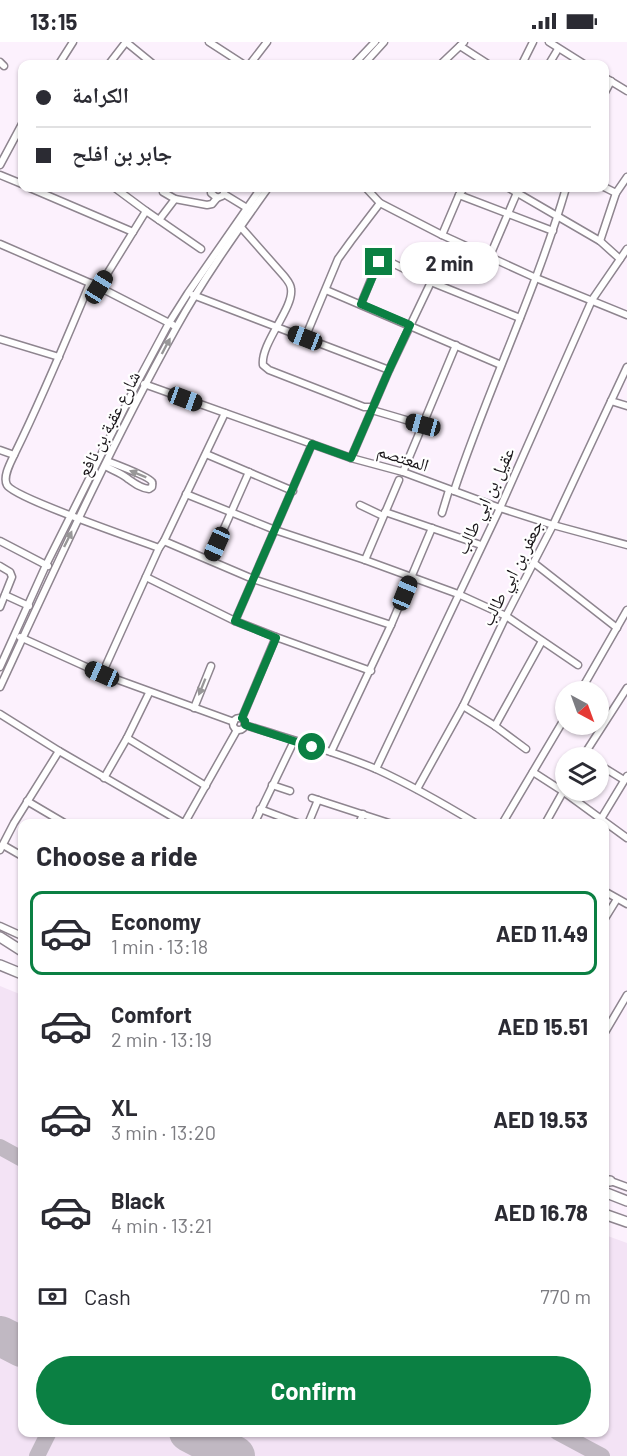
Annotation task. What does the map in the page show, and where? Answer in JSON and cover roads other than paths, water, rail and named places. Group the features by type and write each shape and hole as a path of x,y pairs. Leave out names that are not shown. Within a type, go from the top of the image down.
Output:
{"highway":[{"path":"0,937 18,949"},
{"path":"0,944 18,951"},
{"path":"0,965 18,972"},
{"path":"609,1194 627,1201"},
{"path":"609,1217 627,1222"}],"street":[{"path":"62,60 73,42"},
{"path":"112,60 126,42 148,60"},
{"path":"209,42 237,60"},
{"path":"253,60 265,45 256,42"},
{"path":"358,60 375,42"},
{"path":"368,60 384,42"},
{"path":"524,60 533,42"},
{"path":"549,42 577,60"},
{"path":"445,60 462,44 483,60"},
{"path":"551,60 558,49"},
{"path":"609,80 627,91"},
{"path":"0,165 18,131"},
{"path":"0,175 18,182"},
{"path":"600,241 616,194 627,177"},
{"path":"609,190 616,194"},
{"path":"39,192 133,232"},
{"path":"120,192 201,249"},
{"path":"163,192 175,199 207,205 212,204 222,192"},
{"path":"211,192 217,198"},
{"path":"228,192 247,208"},
{"name":"شارع عقبة بن نافع","path":"239,224 258,192"},
{"name":"شارع عقبة بن نافع","path":"0,667 46,565 169,323 192,294 239,224 265,192"},
{"path":"370,192 380,203 489,258 627,315"},
{"path":"442,235 461,192"},
{"path":"489,258 517,192"},
{"path":"521,192 600,241 620,259"},
{"path":"442,513 536,278 565,192"},
{"path":"459,195 553,231"},
{"path":"159,220 175,199"},
{"path":"305,338 338,259 380,203"},
{"path":"99,287 146,211"},
{"path":"239,224 289,282 291,290 291,297 263,358 265,369 364,407 423,425"},
{"path":"0,244 99,287 176,327"},
{"name":"عقيل بن ابي طالب","path":"375,769 500,508 591,300 627,249"},
{"path":"361,304 377,265 381,260 386,260 431,282 520,318"},
{"path":"351,458 389,370 431,282"},
{"path":"90,283 5,480 9,489 159,548"},
{"path":"326,290 501,364"},
{"path":"192,294 389,370"},
{"name":"شارع عقبة بن نافع","path":"0,687 78,518 192,294"},
{"path":"0,339 59,357"},
{"path":"403,472 456,345"},
{"name":"جعفر بن ابي طالب","path":"417,789 463,706 553,525 627,367"},
{"name":"المعتصم","path":"138,381 351,458 403,472 500,508 553,525 627,544"},
{"path":"611,401 627,406"},
{"path":"102,674 159,548 225,413"},
{"path":"235,621 312,444"},
{"path":"0,450 14,455"},
{"path":"206,454 293,491"},
{"path":"106,464 136,472 151,480 152,487 145,489 106,464"},
{"path":"210,560 249,472"},
{"path":"365,560 399,480"},
{"path":"186,494 275,530 412,576 458,594 506,616 578,665"},
{"path":"360,506 481,545"},
{"path":"331,752 392,626 432,528"},
{"path":"0,541 54,568"},
{"path":"164,541 253,579 392,626"},
{"path":"534,563 617,628"},
{"path":"0,566 12,574 0,607"},
{"path":"146,577 235,621 276,638 371,670"},
{"path":"5,595 36,609"},
{"path":"586,681 627,610"},
{"path":"15,635 149,693 234,722"},
{"path":"234,722 242,718 276,638"},
{"path":"495,726 542,640"},
{"path":"194,708 211,666"},
{"path":"590,747 627,688"},
{"path":"104,778 149,693"},
{"path":"463,706 526,749"},
{"path":"0,714 104,778 177,819"},
{"path":"242,718 245,725"},
{"path":"234,722 237,730"},
{"path":"186,819 237,730 244,728 245,725"},
{"path":"245,725 331,752 375,769 417,789 468,819"},
{"path":"505,819 555,735"},
{"path":"127,738 206,786"},
{"path":"256,819 294,741"},
{"path":"18,854 1,847 59,751"},
{"path":"579,801 601,819 626,778 609,770"},
{"path":"533,772 555,784"},
{"path":"272,785 290,791"},
{"path":"309,819 315,799 378,819"},
{"path":"27,801 58,819"},
{"path":"548,819 559,801"},
{"path":"260,809 287,819"},
{"path":"361,819 363,814"},
{"path":"609,825 627,838"},
{"path":"609,894 627,904"},
{"path":"609,912 617,898"},
{"path":"0,926 18,934"},
{"path":"609,1026 627,995"},
{"path":"609,1181 627,1187"}]}
